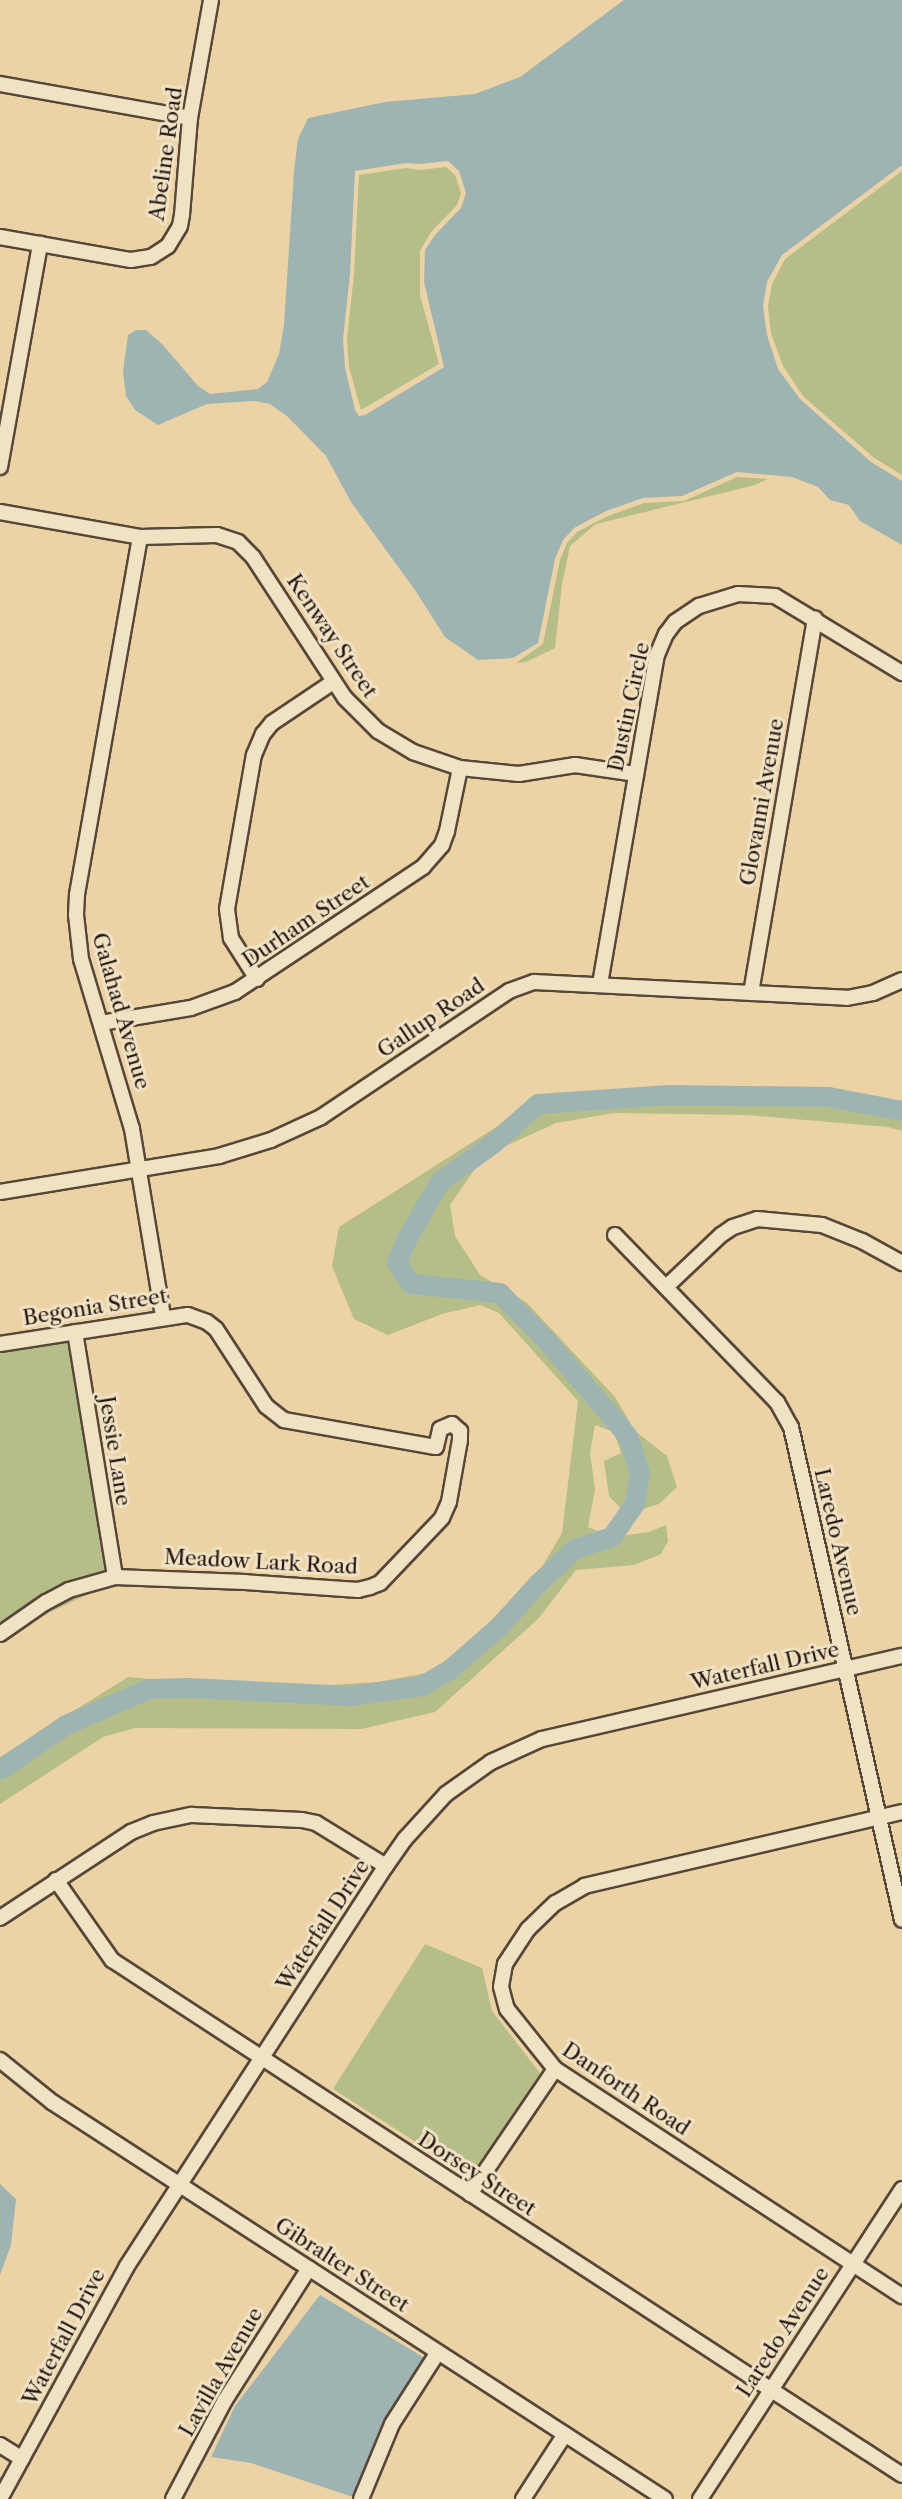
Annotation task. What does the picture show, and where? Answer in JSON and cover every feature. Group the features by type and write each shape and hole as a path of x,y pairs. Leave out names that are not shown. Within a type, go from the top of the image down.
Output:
{"street":[{"name":"Abeline Road","path":"0,237 131,260 151,257 168,246 180,226 183,215 190,118 212,0"},
{"path":"0,84 190,118"},
{"path":"0,467 40,244"},
{"name":"Kenway Street","path":"0,512 140,537 217,535 238,542 253,557 333,682 361,716 395,742 434,761 460,768 519,774 575,765 636,774"},
{"name":"Galahad Avenue","path":"140,537 77,895 77,939 120,1082 139,1169 163,1317"},
{"name":"Dustin Circle","path":"600,984 657,655 666,634 675,622 699,606 750,592 775,596 815,618 902,673"},
{"name":"Glovanni Avenue","path":"751,993 815,618"},
{"path":"257,980 231,938 227,909 254,755 263,734 272,723 333,682"},
{"name":"Durham Street","path":"101,1023 191,1008 235,992 257,980 423,867 434,857 447,831 460,768"},
{"name":"Gallup Road","path":"0,1192 219,1156 263,1143 298,1129 341,1104 520,986 545,981 848,998 873,993 902,980"},
{"path":"666,1287 721,1235 733,1227 757,1219 822,1225 862,1240 902,1263"},
{"name":"Laredo Avenue","path":"615,1235 777,1402 791,1427 902,1920"},
{"name":"Begonia Street","path":"0,1344 163,1317 179,1315 196,1317 216,1329 266,1406 284,1420 436,1447 440,1429 452,1424"},
{"name":"Jessie Lane","path":"75,1332 115,1577"},
{"name":"Meadow Lark Road","path":"0,1634 46,1602 69,1590 115,1577 245,1582 358,1590 380,1583 442,1518 449,1502 460,1440 460,1431 452,1424"},
{"name":"Waterfall Drive","path":"0,2499 100,2311 179,2184 386,1866 411,1831 446,1794 469,1776 515,1750 570,1731 902,1656"},
{"name":"Danforth Road","path":"902,1812 602,1880 585,1886 555,1903 528,1929 509,1958 502,1975 501,1987 507,2009 555,2069 902,2296"},
{"path":"0,1918 131,1832 153,1824 192,1815 302,1820 316,1823 386,1866"},
{"name":"Dorsey Street","path":"56,1880 112,1960 902,2475"},
{"name":"Gibralter Street","path":"0,2060 31,2088 665,2499"},
{"path":"470,2194 555,2069"},
{"name":"Laredo Avenue","path":"700,2499 902,2189"},
{"name":"Lavilla Avenue","path":"173,2499 231,2390 309,2268"},
{"path":"361,2499 392,2424 438,2352"},
{"path":"523,2499 565,2434"},
{"path":"0,2445 22,2459"}],"green space":[{"path":"446,167 455,175 461,193 457,205 431,232 420,251 420,295 439,364 361,410 349,367 347,339 354,274 359,175 406,168 420,170"},
{"path":"902,171 902,475 873,457 803,396 783,366 771,333 768,306 772,284 785,259"},
{"path":"737,477 768,479 755,485 596,524 570,546 562,584 555,648 526,662 516,663 543,644 560,560 567,543 577,532 608,516 644,503 684,501"},
{"path":"592,1091 902,1106 902,1131 888,1127 747,1115 614,1113 556,1123 484,1156 450,1205 455,1236 480,1275 527,1303 615,1397 635,1431 667,1456 677,1487 659,1504 626,1514 609,1496 604,1461 621,1453 614,1432 595,1425 590,1453 595,1489 588,1527 613,1537 649,1532 666,1525 668,1541 661,1554 634,1565 576,1570 538,1619 435,1712 361,1729 135,1728 103,1737 0,1804 0,1757 128,1677 264,1689 378,1682 447,1669 519,1606 562,1533 578,1401 499,1313 480,1305 442,1314 388,1335 354,1319 332,1266 339,1227 545,1096"},
{"path":"78,1325 118,1580 40,1617 0,1642 0,1346"},
{"path":"425,1944 482,1968 492,2011 540,2073 472,2178 333,2089"}],"water":[{"path":"624,0 902,0 902,165 782,255 767,282 763,306 767,335 778,369 800,399 871,462 902,481 902,545 860,521 849,505 830,500 818,487 792,477 737,472 682,496 643,498 606,511 574,528 563,540 555,559 538,643 513,658 478,660 445,637 415,590 351,502 326,456 288,417 270,404 255,401 207,404 158,425 135,410 126,396 123,371 128,335 136,330 146,330 163,345 198,386 210,394 258,389 267,382 279,354 284,325 294,171 298,139 308,118 385,102 475,94 520,77","holes":["448,161 459,171 466,193 461,208 435,235 425,250 424,282 444,367 365,415 359,416 355,410 345,368 343,339 350,274 355,171 406,163"]},
{"path":"0,2184 16,2199 11,2245 0,2275"},
{"path":"320,2295 423,2357 359,2499 251,2463 211,2457 235,2406"}],"waterway":[{"path":"0,1770 66,1725 149,1689 189,1688 351,1696 422,1686 451,1669 499,1627 538,1584 575,1549 612,1537 635,1504 640,1473 628,1437 545,1339 500,1293 411,1284 397,1263 407,1239 440,1182 493,1144 538,1104 670,1095 829,1097 902,1111"}]}
